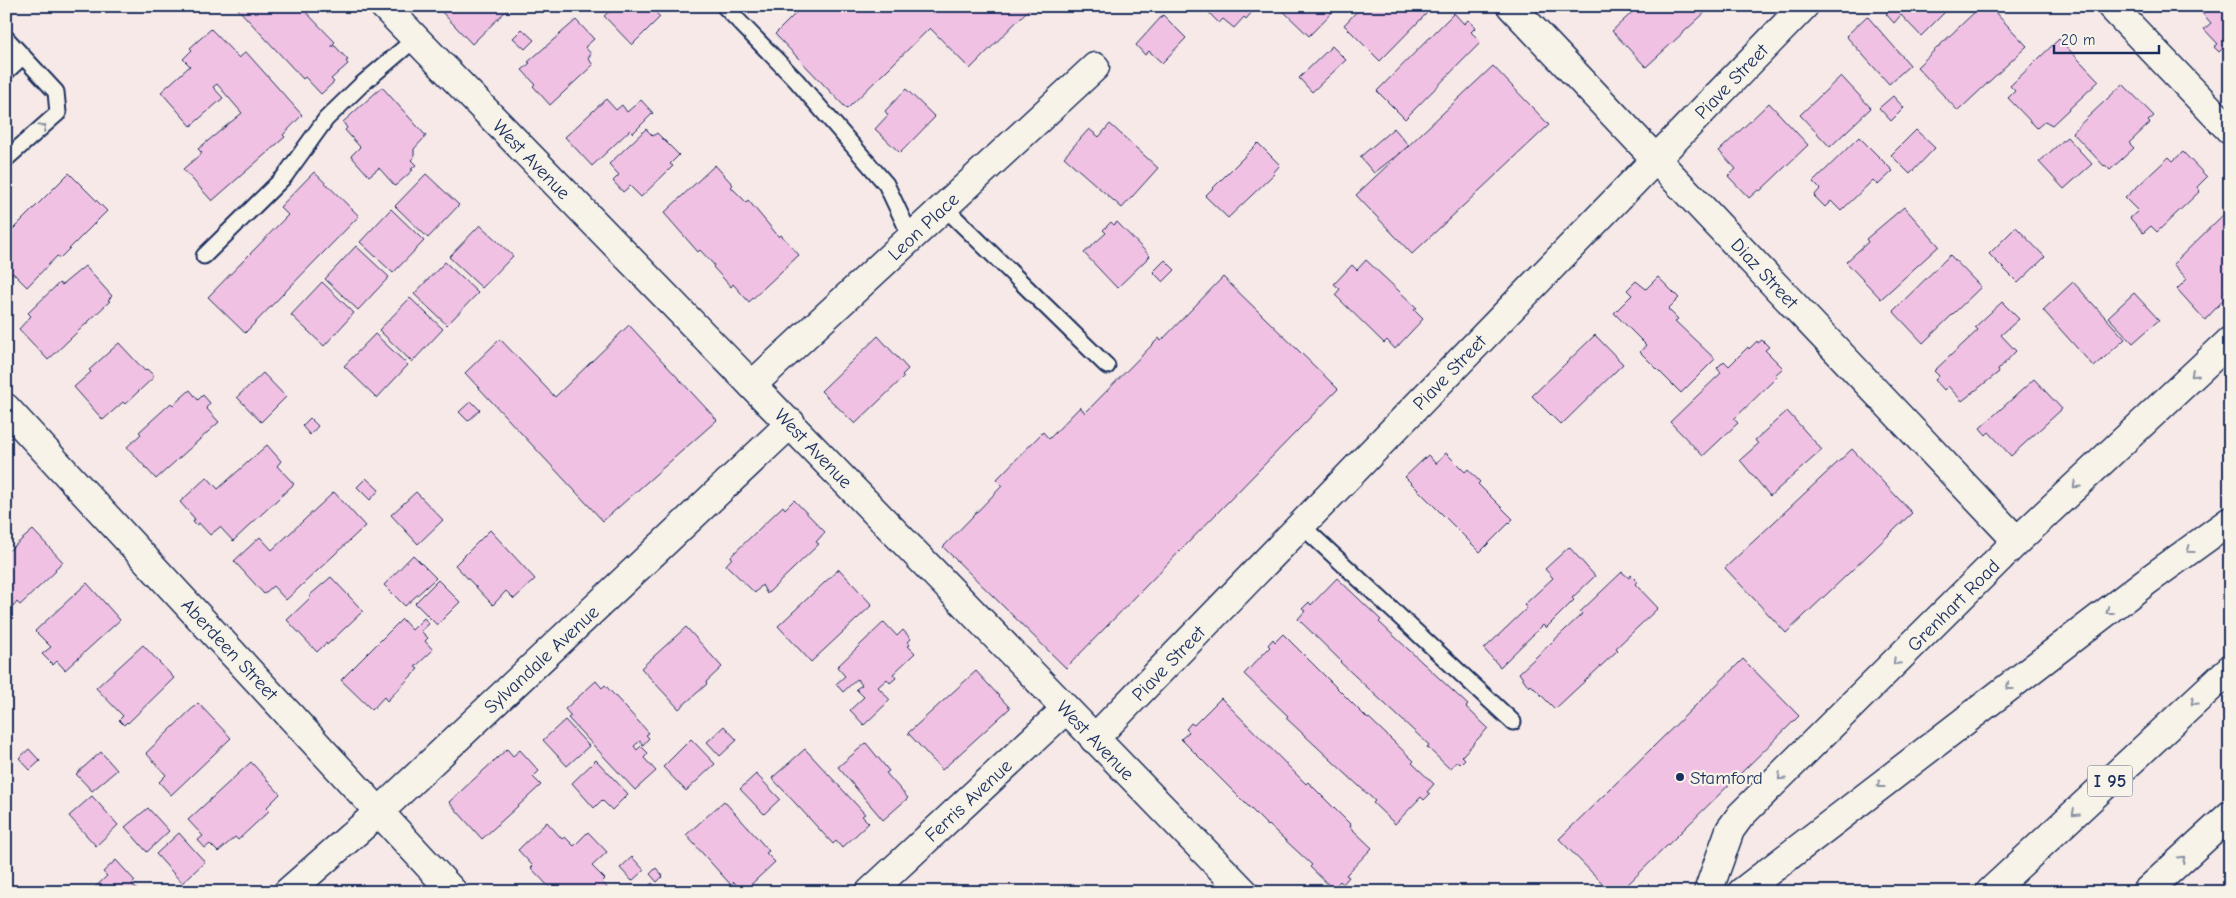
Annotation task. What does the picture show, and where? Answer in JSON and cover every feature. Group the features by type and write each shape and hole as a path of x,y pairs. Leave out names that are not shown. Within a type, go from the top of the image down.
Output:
{"main road":[{"name":"Diaz Street","path":"1511,6 2017,540"},
{"name":"Piave Street","path":"1094,738 1804,6"},
{"path":"2111,6 2230,130"},
{"name":"West Avenue","path":"386,7 1244,892"},
{"name":"Leon Place","path":"752,385 1094,67"},
{"name":"Grenhart Road","path":"1708,892 1730,830 1741,815 2017,540 2230,341"},
{"name":"Aberdeen Street","path":"6,408 453,892"},
{"name":"Sylvandale Avenue","path":"288,892 380,811 790,423"},
{"path":"1742,892 2147,581 2230,522"},
{"name":"I 95","path":"1990,892 2230,669"},
{"name":"Ferris Avenue","path":"870,892 1066,708"},
{"path":"2146,892 2230,815"}],"lane":[{"path":"724,6 796,80 886,184 911,237"},
{"path":"6,38 56,92 58,113 6,159"},
{"path":"204,256 284,177 326,119 362,84 415,39"},
{"path":"6,72 23,56"},
{"path":"944,207 1108,366"},
{"path":"1301,526 1513,722"}],"building":[{"path":"239,6 300,6 335,42 331,46 335,46 348,60 346,61 348,64 331,79 334,82 321,94 305,77 303,79 237,8"},
{"path":"444,6 511,6 472,44 440,10"},
{"path":"615,6 650,6 660,17 632,45 604,16"},
{"path":"803,6 1032,6 970,69 930,28 847,109 775,34"},
{"path":"1210,6 1257,6 1246,19 1244,17 1234,28 1223,19 1219,23 1208,11"},
{"path":"1278,6 1338,6 1309,36"},
{"path":"1362,6 1429,6 1426,10 1428,12 1380,61 1344,25"},
{"path":"1639,6 1711,7 1646,67 1612,31"},
{"path":"1893,6 1951,6 1921,36 1901,15 1894,23 1886,14"},
{"path":"1981,6 1989,6 2027,46 1958,111 1917,67"},
{"path":"2207,6 2230,6 2230,46 2225,50 2223,48 2219,52 2214,47 2218,44 2204,29 2211,23 2201,12"},
{"path":"1454,13 1464,24 1468,20 1476,27 1471,32 1481,42 1405,119 1377,91"},
{"path":"1163,15 1186,38 1162,63 1149,51 1145,55 1136,45"},
{"path":"1867,16 1910,65 1889,84 1846,36"},
{"path":"576,20 594,39 585,47 591,54 588,58 593,65 550,105 522,70 530,63 528,62"},
{"path":"211,29 239,58 246,52 302,115 283,135 285,137 212,201 183,169 202,153 198,149 242,113 217,84 213,87 223,98 191,126 161,92 190,66 183,59 192,50 190,48"},
{"path":"522,29 534,40 525,49 513,38"},
{"path":"2059,39 2099,81 2052,125 2045,121 2037,128 2008,98 2015,91 2010,86"},
{"path":"1332,46 1346,60 1312,92 1299,78"},
{"path":"1493,66 1549,125 1412,254 1356,195"},
{"path":"1841,76 1871,108 1830,147 1800,115"},
{"path":"2123,84 2154,116 2148,121 2150,123 2129,143 2134,148 2110,170 2072,132"},
{"path":"382,87 426,136 414,149 414,157 411,160 416,165 411,169 413,170 395,186 379,168 369,176 351,156 360,147 345,130 347,128 343,122"},
{"path":"906,89 935,117 900,153 875,129 888,115 885,111"},
{"path":"1893,96 1904,108 1891,121 1879,108"},
{"path":"606,99 616,110 622,105 627,112 641,100 653,113 633,133 630,130 592,166 565,137"},
{"path":"1769,103 1808,145 1760,191 1758,190 1749,198 1728,176 1736,169 1719,151"},
{"path":"1110,124 1158,168 1122,208 1064,157 1089,129 1099,137"},
{"path":"1394,128 1409,146 1374,173 1360,157"},
{"path":"646,129 653,136 657,133 679,155 670,164 673,166 641,197 630,186 623,192 613,181 619,175 609,164"},
{"path":"1916,130 1935,148 1910,174 1891,155"},
{"path":"1859,137 1893,171 1878,185 1873,180 1841,211 1831,201 1825,207 1814,196 1820,189 1813,182"},
{"path":"2067,137 2092,164 2064,189 2039,162"},
{"path":"1258,143 1280,165 1275,173 1228,218 1205,196"},
{"path":"2183,152 2207,177 2197,187 2200,191 2157,232 2151,226 2143,233 2130,218 2138,211 2125,198 2169,157 2173,161"},
{"path":"715,165 733,185 731,187 746,202 748,200 779,237 781,235 799,255 749,302 733,284 731,287 713,267 714,265 700,250 698,252 664,213"},
{"path":"314,172 359,216 245,333 208,297 288,215 280,207"},
{"path":"69,173 107,211 60,258 57,256 27,287 13,273 10,275 6,272 8,267 6,265 6,236"},
{"path":"426,174 459,205 428,238 395,206"},
{"path":"1904,207 1939,246 1881,299 1846,262 1868,242 1866,239"},
{"path":"391,209 424,241 393,273 360,242"},
{"path":"2229,209 2230,286 2225,291 2228,295 2205,320 2177,289 2187,279 2173,264"},
{"path":"1111,222 1114,225 1117,222 1150,256 1117,288 1084,253 1106,233 1103,230"},
{"path":"480,225 513,256 482,288 449,257"},
{"path":"2016,227 2045,257 2018,283 1989,254"},
{"path":"356,246 389,277 358,310 325,279"},
{"path":"1950,255 1981,287 1923,343 1893,311"},
{"path":"1165,260 1175,270 1163,282 1153,272"},
{"path":"1366,260 1417,308 1414,310 1423,319 1395,349 1387,340 1384,343 1335,295 1340,289 1334,284 1352,265 1357,270"},
{"path":"445,262 478,293 447,325 414,294"},
{"path":"85,266 112,296 108,300 110,301 48,360 19,329 31,316 28,313 59,283 62,285"},
{"path":"1223,277 1338,389 1066,668 943,547 1002,486 996,480 1043,432 1049,439 1080,407 1085,413 1159,338 1161,341"},
{"path":"1658,277 1679,298 1668,309 1678,319 1675,321 1715,359 1681,393 1640,352 1646,345 1614,313 1632,295 1627,290 1636,281 1646,289"},
{"path":"322,282 354,313 324,346 291,315"},
{"path":"2073,282 2125,339 2094,367 2043,310"},
{"path":"2134,293 2159,320 2133,343 2108,317"},
{"path":"410,298 443,329 412,362 379,330"},
{"path":"2002,302 2019,319 2001,335 2016,351 1998,370 1999,372 1962,401 1948,386 1944,390 1935,380 1939,376 1934,371 1978,330 1975,327"},
{"path":"629,325 717,420 603,521 465,373 500,339 555,397"},
{"path":"375,334 408,365 377,398 344,366"},
{"path":"1595,335 1623,364 1561,425 1532,396"},
{"path":"878,336 908,369 902,375 904,377 855,424 821,391"},
{"path":"1762,340 1769,347 1765,350 1783,368 1775,375 1777,377 1734,419 1738,423 1703,456 1670,422 1721,373 1717,368 1724,361 1729,366 1748,347 1749,349 1757,341 1758,343"},
{"path":"119,343 145,371 147,369 153,375 153,378 125,404 123,402 103,420 74,387 91,372 89,370"},
{"path":"263,373 286,397 261,422 237,397"},
{"path":"2034,379 2062,409 2011,456 1989,432 1986,435 1980,428"},
{"path":"190,390 198,400 203,395 210,403 206,408 219,422 156,479 127,447 141,434 139,432 171,403 173,405"},
{"path":"471,401 480,410 468,421 459,412"},
{"path":"1787,411 1822,450 1770,496 1740,460 1758,444 1755,440"},
{"path":"310,418 318,426 310,435 302,426"},
{"path":"267,445 281,461 277,466 294,484 233,541 220,527 210,535 199,523 196,525 193,522 195,519 180,502 207,477 218,489"},
{"path":"1852,449 1912,513 1786,633 1725,568"},
{"path":"1446,453 1465,472 1468,469 1480,482 1478,484 1513,519 1480,552 1405,477 1428,455 1436,464"},
{"path":"366,478 379,490 370,500 357,487"},
{"path":"6,492 14,500 6,507"},
{"path":"334,492 365,526 286,600 273,586 264,594 234,561 260,537 272,550"},
{"path":"416,492 443,520 418,544 391,515"},
{"path":"794,500 825,532 816,542 819,544 767,594 762,585 755,593 726,565 732,558 731,556 783,506 785,509"},
{"path":"33,530 63,562 20,605 17,602 14,606 6,597 6,553"},
{"path":"490,530 535,579 514,599 506,591 493,605 455,565"},
{"path":"1569,547 1595,576 1572,598 1574,600 1546,628 1543,625 1500,667 1484,649 1527,608 1524,605 1553,578 1545,569"},
{"path":"413,555 436,578 405,606 384,585"},
{"path":"839,569 872,605 811,662 778,626"},
{"path":"1622,572 1629,578 1631,575 1637,581 1635,584 1658,608 1616,648 1618,650 1555,709 1531,685 1529,687 1519,673 1582,614 1580,612"},
{"path":"331,577 363,611 317,652 287,620 310,598 310,595"},
{"path":"1337,578 1381,620 1379,622 1468,705 1466,707 1488,728 1462,756 1465,759 1460,764 1457,761 1450,769 1427,747 1429,745 1340,662 1298,619 1305,611 1302,609 1309,602 1311,605"},
{"path":"438,580 460,602 437,625 415,603"},
{"path":"87,583 120,620 65,670 57,661 53,665 42,654 51,647 35,631"},
{"path":"424,618 429,624 421,631 428,638 425,641 433,650 415,667 418,669 387,701 384,697 372,710 341,680 402,619 412,630"},
{"path":"884,622 897,636 903,630 911,639 908,642 910,645 908,646 915,653 893,674 896,678 890,683 887,679 878,687 890,700 864,725 850,710 864,697 856,689 862,685 857,679 843,692 836,684 845,676 837,667"},
{"path":"686,627 722,667 706,682 707,684 679,709 641,668"},
{"path":"1283,634 1368,719 1414,761 1412,763 1434,784 1427,792 1430,794 1424,800 1421,797 1395,824 1373,803 1375,801 1286,718 1288,716 1244,674 1270,647 1268,645 1273,639 1275,642"},
{"path":"143,645 174,678 124,725 119,720 123,716 96,688"},
{"path":"1743,659 1799,716 1620,892 1611,892 1559,839"},
{"path":"976,671 1010,708 942,770 908,733"},
{"path":"596,681 602,688 605,685 649,733 646,735 649,738 643,745 640,741 634,746 637,750 641,746 648,753 644,758 656,771 635,790 568,718 571,716 565,709"},
{"path":"1221,698 1306,784 1308,782 1372,848 1346,875 1349,877 1343,884 1340,881 1333,889 1310,867 1312,865 1268,826 1181,739 1189,732 1186,729 1191,723 1194,725"},
{"path":"198,703 231,738 171,795 159,782 166,775 146,753"},
{"path":"565,720 589,746 567,766 543,740"},
{"path":"724,726 737,740 720,756 707,742"},
{"path":"691,739 715,764 686,791 663,767"},
{"path":"866,743 889,771 886,773 908,798 883,820 838,767"},
{"path":"29,749 40,761 30,770 19,758"},
{"path":"507,749 513,756 520,750 539,771 533,777 541,785 482,839 449,802"},
{"path":"805,749 865,814 862,816 869,823 842,848 836,841 833,844 772,778"},
{"path":"101,752 117,770 92,791 76,774"},
{"path":"596,760 628,794 612,810 602,800 594,808 572,783"},
{"path":"251,762 280,794 267,807 270,810 238,840 235,837 218,852 210,844 205,848 198,840 203,836 188,820"},
{"path":"756,774 780,799 764,814 740,789"},
{"path":"92,796 118,825 96,846 69,816"},
{"path":"724,801 769,851 766,853 775,862 743,892 734,882 731,885 686,835"},
{"path":"148,808 169,831 147,852 125,827"},
{"path":"547,822 562,839 565,837 574,846 588,832 607,852 592,866 605,879 602,882 611,892 554,892 531,868 533,866 518,850"},
{"path":"179,833 205,862 182,883 156,854"},
{"path":"632,857 644,870 632,881 620,868"},
{"path":"116,860 135,881 132,884 139,892 90,892 107,876 103,872"},
{"path":"656,868 663,876 657,882 650,874"},
{"path":"652,883 659,892 642,892"}],"place":[{"name":"Stamford","path":"1680,777"}]}
